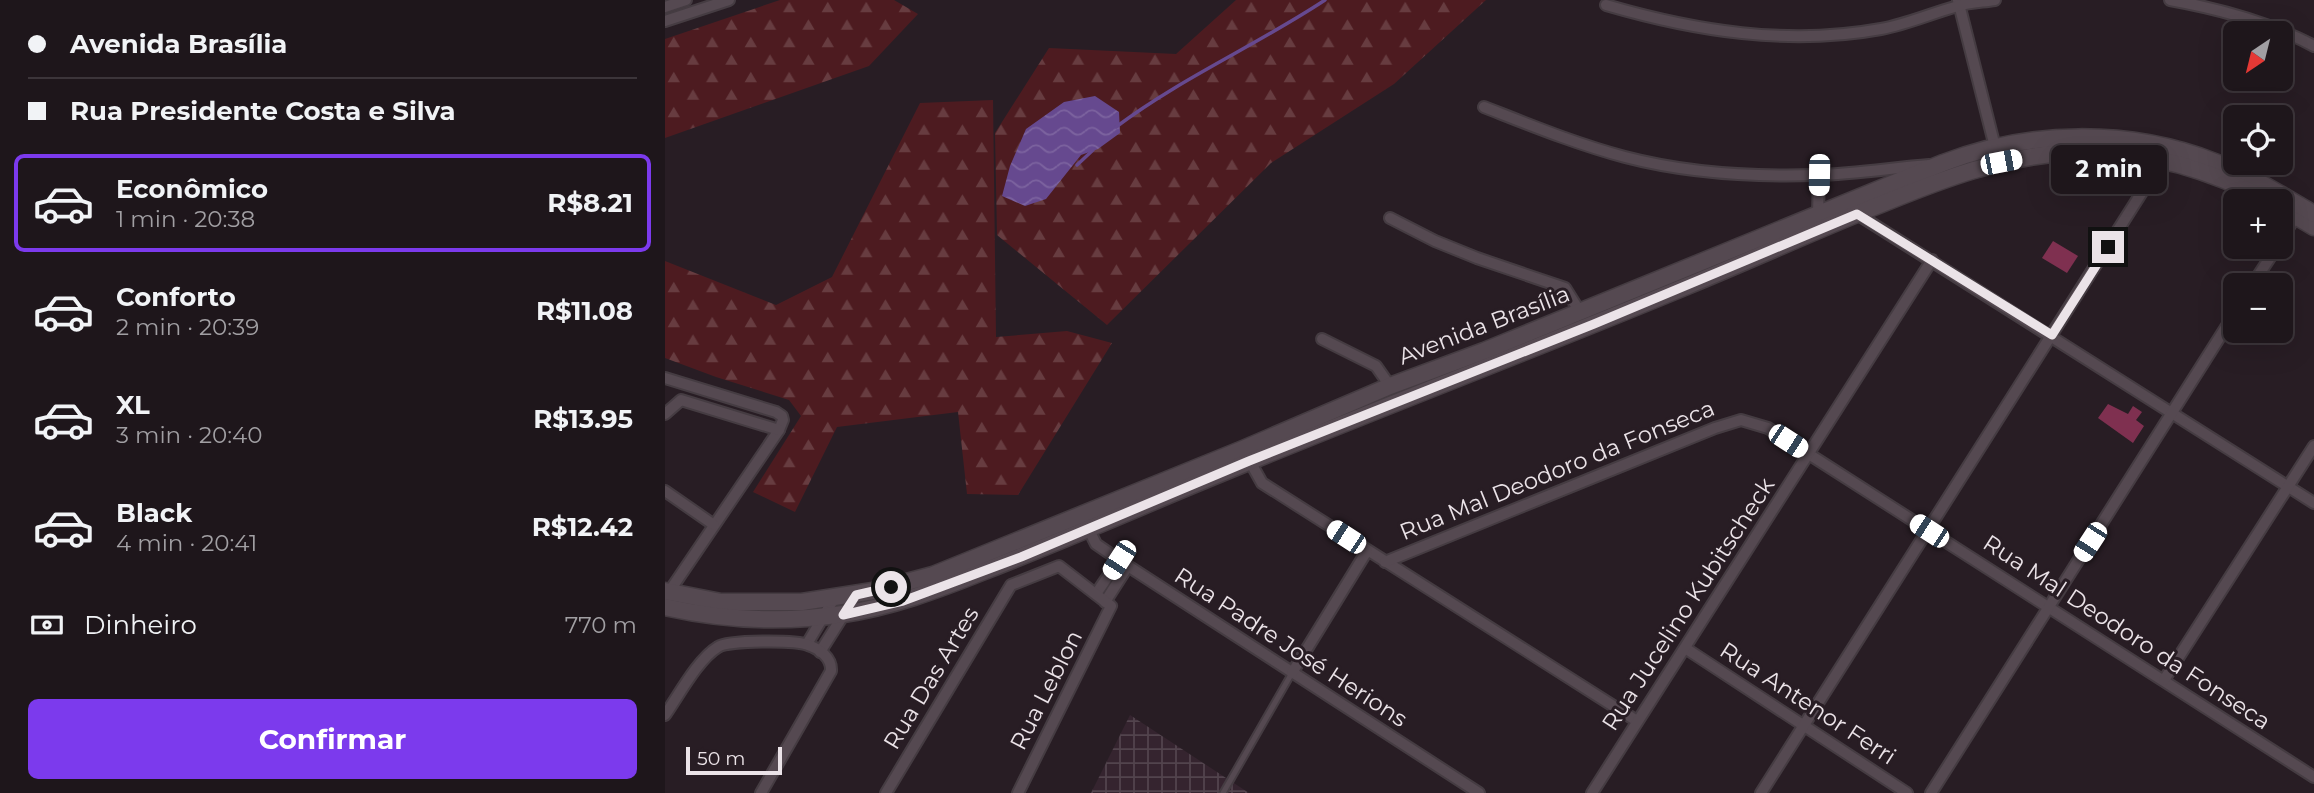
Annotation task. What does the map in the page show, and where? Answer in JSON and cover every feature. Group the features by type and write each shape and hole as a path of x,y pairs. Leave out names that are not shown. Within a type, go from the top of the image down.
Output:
{"main road":[{"name":"Avenida Brasília","path":"1246,455 1390,386 1580,312 1943,163 1995,147 2069,138 2116,139 2183,150 2236,171 2309,219"},
{"name":"Avenida Brasília","path":"666,597 747,618 794,620 843,615 944,587 1085,522 1246,455 1594,324 1945,178 1979,168 2033,156 2126,153 2164,159 2246,189"},
{"name":"Avenida Brasília","path":"666,597 773,603 856,595 933,575 1085,522"}],"street":[{"path":"665,7 686,0"},
{"path":"665,21 729,0"},
{"path":"1606,5 1713,31 1797,36 1884,29 1912,22 1958,3 1995,0"},
{"path":"2170,0 2259,22 2314,46"},
{"path":"1958,3 1995,147"},
{"path":"1484,107 1570,141 1628,158 1683,167 1748,174 1819,175 1943,163"},
{"path":"1761,793 2164,159"},
{"path":"1818,214 1819,175"},
{"path":"1857,214 2314,503"},
{"path":"1390,218 1466,253 1565,288 1580,312"},
{"path":"2293,231 2309,219"},
{"name":"Rua Jucelino Kubitscheck","path":"1592,793 1932,260"},
{"path":"1931,793 2223,332"},
{"path":"1322,340 1376,366 1390,386"},
{"path":"665,378 776,412 783,420 779,430 666,597"},
{"path":"665,414 681,400 684,384"},
{"path":"681,400 779,430"},
{"name":"Rua Mal Deodoro da Fonseca","path":"1385,562 1715,428 1741,420 1767,428 2314,777"},
{"path":"2164,680 2314,446"},
{"path":"1246,455 1262,483 1637,721"},
{"path":"665,491 714,525"},
{"name":"Rua Padre José Herions","path":"1085,522 1096,544 1123,563 1479,793"},
{"path":"1292,673 1367,551"},
{"path":"1108,604 1096,594 1123,563"},
{"name":"Rua Leblon","path":"1018,793 1108,604 1123,563"},
{"name":"Rua Das Artes","path":"886,793 1011,585 1059,566 1096,594"},
{"path":"820,652 856,595"},
{"path":"807,644 835,597"},
{"path":"665,715 707,656 720,645 739,641 807,644 829,659 831,671 761,793"},
{"name":"Rua Antenor Ferri","path":"1685,648 1907,793"}],"lane":[{"path":"1223,793 1292,673"}],"shaded area":[{"path":"1130,715 1249,793 1091,793"}],"green space":[{"path":"780,0 894,0 918,14 869,66 665,138 665,39"},
{"path":"1236,0 1486,0 1394,84 1271,163 1107,325 997,235 995,133 1049,48 1176,54"},
{"path":"993,100 996,337 1067,331 1112,343 1018,495 967,494 958,412 837,427 795,512 753,492 801,416 789,400 665,358 665,261 776,305 832,277 920,103"}],"water":[{"path":"1095,96 1119,112 1120,133 1098,149 1081,155 1046,199 1025,206 1002,196 1010,166 1026,129 1064,102"}],"building":[{"path":"2053,241 2078,256 2067,273 2042,258"},
{"path":"2108,404 2128,414 2133,406 2142,412 2136,420 2144,426 2133,443 2098,418"}],"waterway":[{"path":"1116,127 1193,77 1325,0"},
{"path":"1077,165 1093,150"}],"route":[{"path":"891,587 856,595 843,615 903,601 1021,557 1249,461 1594,324 1857,214 2052,335 2108,247"}]}
